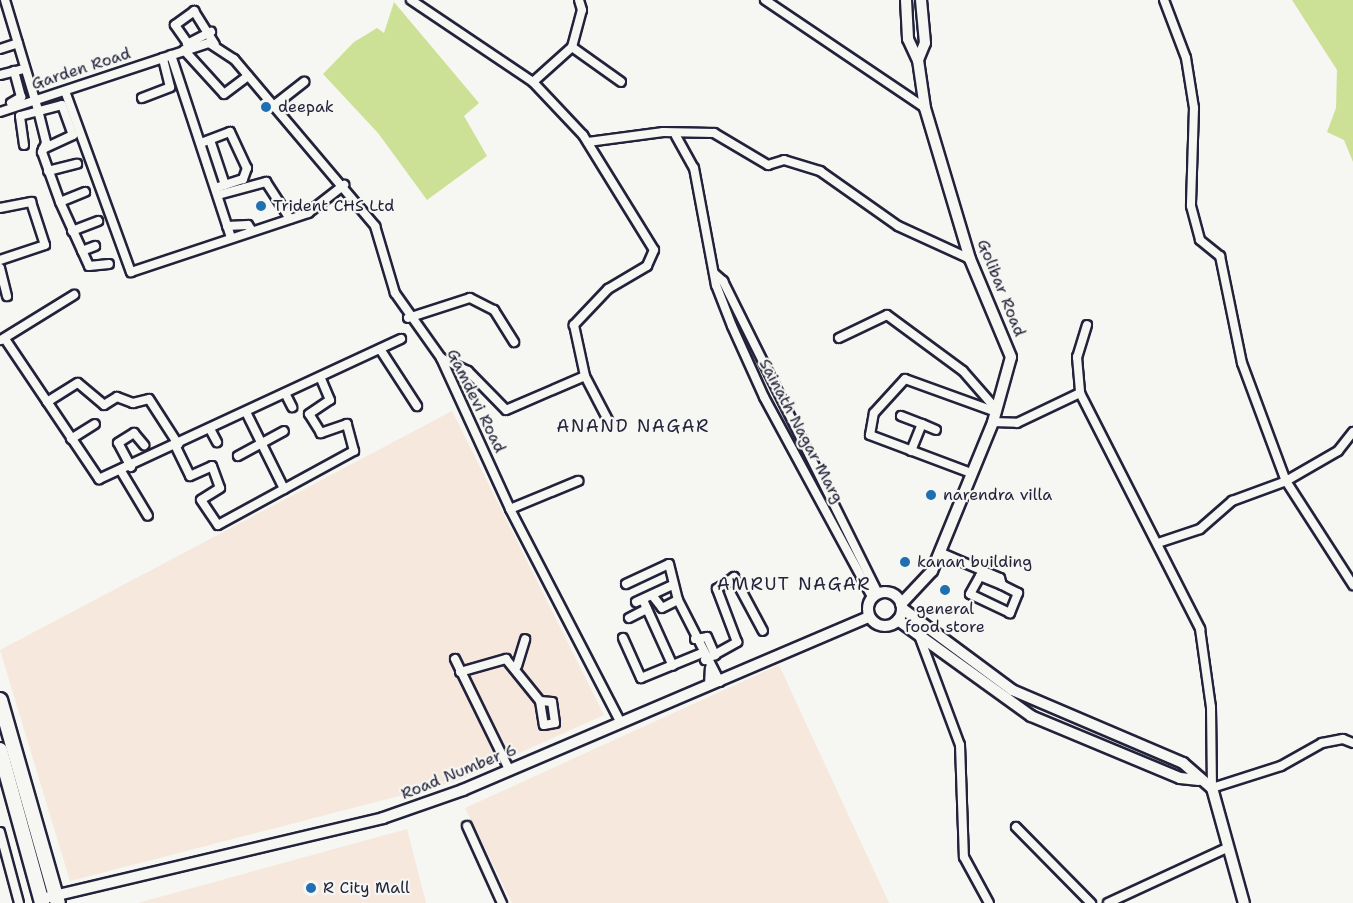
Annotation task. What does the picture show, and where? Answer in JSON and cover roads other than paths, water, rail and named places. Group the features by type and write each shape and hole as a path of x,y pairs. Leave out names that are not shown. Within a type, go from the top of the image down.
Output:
{"main road":[{"path":"0,700 57,900"},
{"path":"0,750 41,901"}],"street":[{"path":"5,0 38,110 46,143 42,150 60,202 89,266 109,264"},
{"path":"411,0 533,82 588,142 654,256 608,289 574,325 585,376 608,420"},
{"path":"533,82 572,47 582,10 579,0"},
{"path":"765,0 925,108"},
{"path":"906,0 909,39 918,60"},
{"name":"Golibar Road","path":"897,620 902,607 932,571 995,414 1011,357 970,259 925,108 918,60 925,43 921,0"},
{"path":"1164,0 1188,68 1194,108 1191,206 1200,240 1220,256 1242,363 1286,481 1353,585"},
{"path":"187,48 215,44 211,32 191,12 175,25 187,48 224,94 248,76"},
{"path":"167,56 187,48 211,32"},
{"path":"0,49 18,43"},
{"name":"Gamdevi Road","path":"215,44 248,76 272,107 344,185 375,226 408,318 441,358 510,509 619,720"},
{"path":"572,47 621,82"},
{"path":"142,98 170,87 167,56"},
{"path":"167,56 220,189"},
{"name":"Garden Road","path":"0,112 167,56"},
{"path":"0,75 24,68"},
{"path":"0,106 21,97 14,71"},
{"path":"272,107 304,82"},
{"path":"65,91 131,272 308,213 344,185"},
{"path":"24,145 17,119 38,110 62,105 73,135 42,150"},
{"path":"588,142 663,132 676,136 714,133 768,165 784,160 820,171 898,226 970,259"},
{"path":"201,143 233,134 247,168 243,179 220,189"},
{"path":"676,136 694,168 715,274 723,281 762,368 875,595 869,617 882,626 897,620 1005,701 1090,741 1144,763 1199,780 1212,788 1281,766 1322,743 1343,739 1353,744"},
{"path":"210,140 231,237"},
{"path":"48,171 77,164"},
{"path":"220,189 245,192 272,184 290,219"},
{"path":"60,202 85,192"},
{"path":"0,208 31,202 45,245 0,260"},
{"path":"72,231 98,221"},
{"path":"227,225 248,225 252,231"},
{"path":"82,251 95,246"},
{"path":"0,268 6,296"},
{"name":"Sainath Nagar Marg","path":"715,274 752,372 875,595"},
{"path":"74,295 2,340 99,479 131,467 401,339"},
{"path":"408,318 470,298 494,310 514,342"},
{"path":"839,338 887,315 963,371 995,414"},
{"path":"1087,325 1077,357 1080,393 1200,629 1211,707 1212,788 1225,849 1244,903"},
{"path":"380,349 417,406"},
{"path":"441,358 468,371 506,410 585,376"},
{"path":"752,372 762,368"},
{"path":"47,402 78,383 104,405 117,397 133,403 148,399 176,445 189,476 212,466 220,488 201,500 218,525 354,451 346,424 321,433 309,414 330,400 320,377"},
{"path":"971,473 870,435 868,428 882,399 900,381 1017,423 1080,393"},
{"path":"285,393 292,407"},
{"path":"246,412 284,489"},
{"path":"901,416 936,430"},
{"path":"71,439 95,424"},
{"path":"911,451 922,424"},
{"path":"210,429 217,442"},
{"path":"238,456 284,431"},
{"path":"1158,543 1200,530 1232,501 1286,481 1338,451 1353,432"},
{"path":"131,467 118,443 134,433 144,445"},
{"path":"121,471 148,516"},
{"path":"510,509 578,481"},
{"path":"939,552 1000,578 1002,585 1020,595 1010,613 971,596 980,576 1002,585"},
{"path":"626,584 662,563 675,573 672,585 715,683"},
{"path":"623,638 641,678 703,656 715,655 737,642 717,589 734,577 763,631"},
{"path":"672,585 639,601 647,609 673,666"},
{"path":"875,595 889,593 902,607 1012,690 1183,763 1199,780"},
{"path":"652,595 662,608 678,600"},
{"path":"629,618 647,609"},
{"name":"Road Number 6","path":"41,901 57,900 382,818 509,769 619,720 715,683 869,617"},
{"path":"695,639 707,637 715,655"},
{"path":"920,638 960,745 964,857 989,903"},
{"path":"517,666 525,639"},
{"path":"940,654 948,642"},
{"path":"455,659 509,769"},
{"path":"460,672 492,661 506,659 517,666 540,701"},
{"path":"1005,701 1012,690"},
{"path":"1090,741 1096,727"},
{"path":"1144,763 1150,749"},
{"path":"467,826 502,903"},
{"path":"1016,827 1091,903"},
{"path":"0,832 19,903"},
{"path":"1108,903 1225,849"}],"place":[{"name":"deepak","path":"266,107"},
{"name":"Trident CHS Ltd","path":"261,206"},
{"name":"narendra villa","path":"931,495"},
{"name":"kanan building","path":"905,562"},
{"name":"general food store","path":"945,590"},
{"name":"R City Mall","path":"311,888"}],"district":[{"name":"ANAND NAGAR","path":"633,426"},
{"name":"AMRUT NAGAR","path":"794,584"}]}
